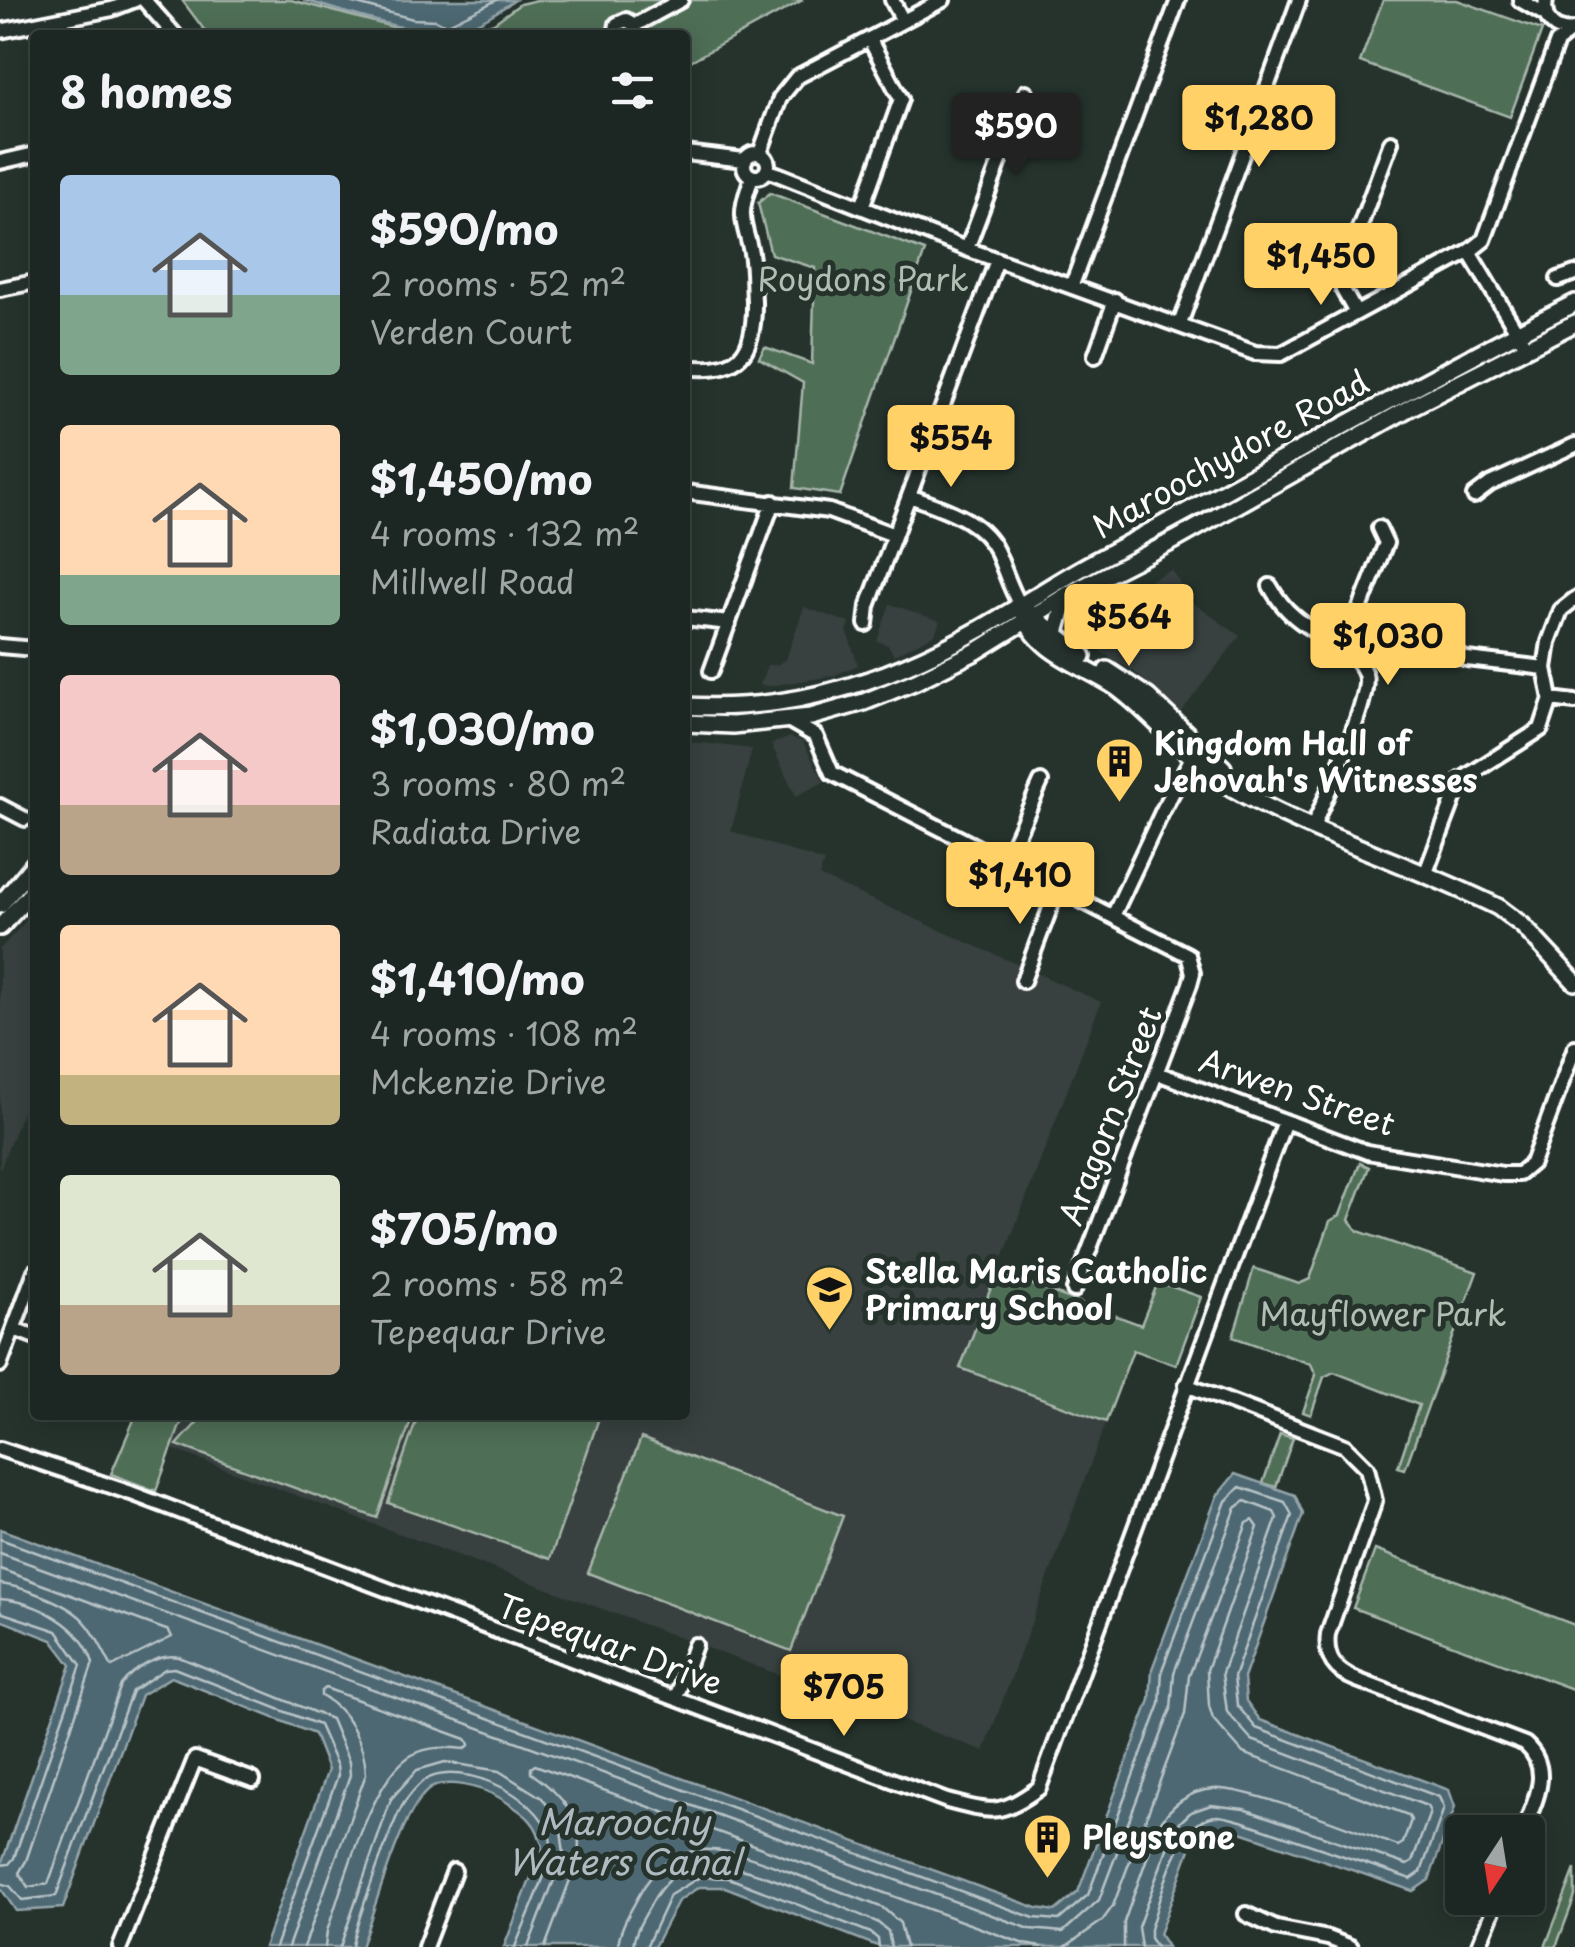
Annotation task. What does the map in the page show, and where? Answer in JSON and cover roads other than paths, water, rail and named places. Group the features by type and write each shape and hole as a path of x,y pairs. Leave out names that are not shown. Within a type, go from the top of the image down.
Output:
{"main road":[{"name":"Maroochydore Road","path":"690,723 788,720 841,710 946,667 1067,595 1174,540 1394,416 1522,340 1575,303"},
{"name":"Maroochydore Road","path":"690,706 748,707 846,690 946,647 1394,396 1522,340 1575,323"},
{"path":"1055,636 1067,595"},
{"path":"1020,605 1046,646 1126,694 1196,750"},
{"path":"1030,619 1072,650 1141,690 1231,787 1498,908 1522,925 1575,982"},
{"path":"0,905 30,869"},
{"path":"0,927 30,894"}],"street":[{"path":"0,31 112,9 135,0"},
{"path":"144,0 171,30"},
{"path":"651,17 664,0"},
{"path":"617,30 620,22 630,21 636,30 680,0"},
{"path":"892,0 903,21"},
{"path":"760,153 789,84 943,0"},
{"path":"1072,285 1178,0"},
{"path":"1520,0 1549,20 1573,30"},
{"path":"1546,0 1557,42"},
{"path":"1180,324 1293,2"},
{"path":"766,170 997,260 1254,353 1281,354 1469,252 1484,240 1557,42 1573,30"},
{"path":"862,207 901,99 870,40"},
{"path":"968,249 1026,92"},
{"path":"1356,313 1343,290 1342,278 1391,142"},
{"path":"690,153 744,160 760,153"},
{"path":"744,160 744,170 761,176 767,160 760,153"},
{"path":"0,162 30,155"},
{"path":"690,369 723,368 738,360 752,340 752,259 742,215 752,176"},
{"path":"1469,252 1522,340"},
{"path":"866,624 868,606 997,260"},
{"path":"1558,279 1575,272"},
{"path":"0,288 30,283"},
{"path":"1094,356 1115,300"},
{"path":"1474,496 1490,484 1575,445"},
{"path":"690,493 829,511 894,536"},
{"path":"910,496 964,518 981,530 994,547 1020,605"},
{"path":"712,671 773,502"},
{"path":"1344,650 1386,542 1378,528"},
{"path":"1270,586 1283,610 1355,656 1366,676 1367,689 1313,827"},
{"path":"1425,874 1461,780 1541,728 1550,699 1545,668 1549,642 1562,610 1575,599"},
{"path":"690,619 729,623"},
{"path":"1410,641 1467,659 1545,668"},
{"path":"0,646 30,649"},
{"path":"1550,699 1575,702"},
{"path":"816,736 825,719 841,710"},
{"path":"788,720 816,736 832,773 1114,914 1196,750"},
{"path":"1005,862 1041,782"},
{"path":"0,806 25,819"},
{"path":"1023,981 1058,887"},
{"name":"Aragorn Street","path":"1074,1290 1190,984 1192,962 1181,949 1114,914"},
{"name":"Arwen Street","path":"1157,1073 1367,1152 1519,1174 1532,1163 1575,1047"},
{"name":"Tepequar Drive","path":"0,1449 131,1494 947,1801 985,1811 1010,1808 1039,1788 1284,1122"},
{"path":"0,1365 30,1285"},
{"path":"14,1329 30,1335"},
{"path":"1186,1386 1326,1438 1359,1457 1373,1484 1375,1501 1328,1634 1326,1647 1331,1662 1343,1674 1512,1738 1534,1751 1540,1763 1541,1786 1530,1815"},
{"path":"676,1698 695,1646"},
{"path":"120,1947 195,1759 253,1780"},
{"path":"426,1947 454,1870"},
{"path":"1246,1914 1276,1928 1352,1947"},
{"path":"1478,1947 1491,1915"}],"water":[{"path":"303,0 515,0 459,30 418,30"},
{"name":"Maroochy Waters Canal","path":"1235,1474 1295,1495 1303,1514 1244,1678 1246,1701 1260,1720 1449,1790 1455,1807 1452,1815 1445,1815 1445,1835 1429,1880 1413,1891 1238,1831 1219,1828 1204,1832 1193,1841 1159,1934 1167,1947 880,1947 725,1887 699,1887 678,1901 654,1947 504,1947 542,1849 540,1839 522,1813 493,1794 474,1787 443,1784 427,1791 407,1820 361,1947 264,1947 328,1770 314,1734 171,1677 141,1695 63,1908 16,1911 0,1887 0,1868 71,1665 52,1640 0,1620 0,1529 1037,1908 1055,1911 1078,1892 1150,1700 1152,1669 1217,1496"}],"place":[{"name":"Kingdom Hall of Jehovah's Witnesses","path":"1119,804"},
{"name":"Stella Maris Catholic Primary School","path":"830,1332"},
{"name":"Pleystone","path":"1047,1880"}],"park label":[{"name":"Roydons Park","path":"863,280"},
{"name":"Mayflower Park","path":"1383,1315"}]}
